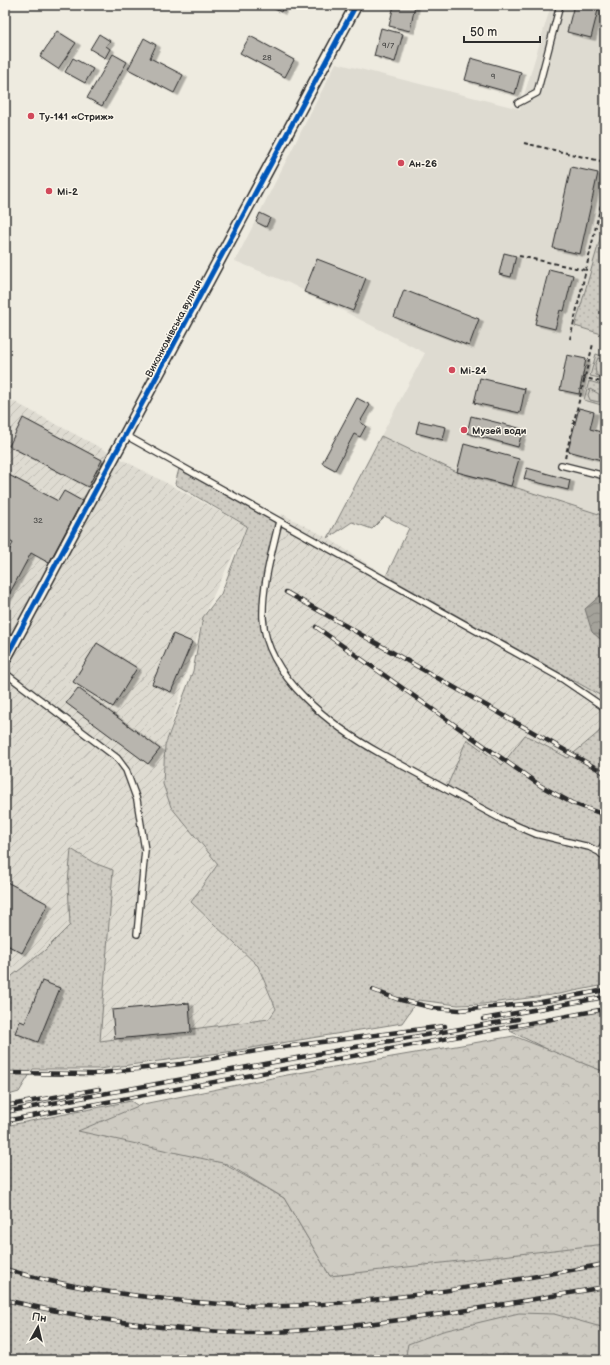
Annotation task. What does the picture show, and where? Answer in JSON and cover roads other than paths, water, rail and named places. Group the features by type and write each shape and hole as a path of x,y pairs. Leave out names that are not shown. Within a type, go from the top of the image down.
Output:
{"street":[{"name":"Виконкомівська вулиця","path":"5,659 356,5"}],"lane":[{"path":"518,103 537,93 560,5"},
{"path":"125,435 561,678 605,708"},
{"path":"562,465 605,476"},
{"path":"278,521 266,585 263,618 270,649 284,673 299,692 331,721 366,746 503,820 536,834 599,852 605,858"},
{"path":"5,673 117,758 126,770 137,800 145,850 137,934"},
{"path":"599,852 605,843"}],"water":[{"path":"603,593 605,593 605,643 592,632 585,609"}],"railway":[{"path":"286,592 605,773"},
{"path":"316,627 541,786 572,803 605,815"},
{"path":"373,990 397,999 434,1008 459,1010 536,1003 605,990"},
{"path":"483,1019 605,997"},
{"path":"5,1121 605,1009"},
{"path":"5,1112 361,1046 518,1019"},
{"path":"5,1073 93,1074 181,1064 268,1049 445,1026"},
{"path":"5,1106 99,1089"},
{"path":"5,1269 49,1281 162,1299 247,1306 285,1306 325,1304 446,1291 605,1264"},
{"path":"5,1300 93,1318 153,1326 255,1333 328,1328 407,1319 605,1287"}],"place":[{"name":"Ту-141 «Стриж»","path":"31,116"},
{"name":"Ан-26","path":"401,163"},
{"name":"Мі-2","path":"49,191"},
{"name":"Мі-24","path":"452,370"},
{"name":"Музей води","path":"464,430"}]}
